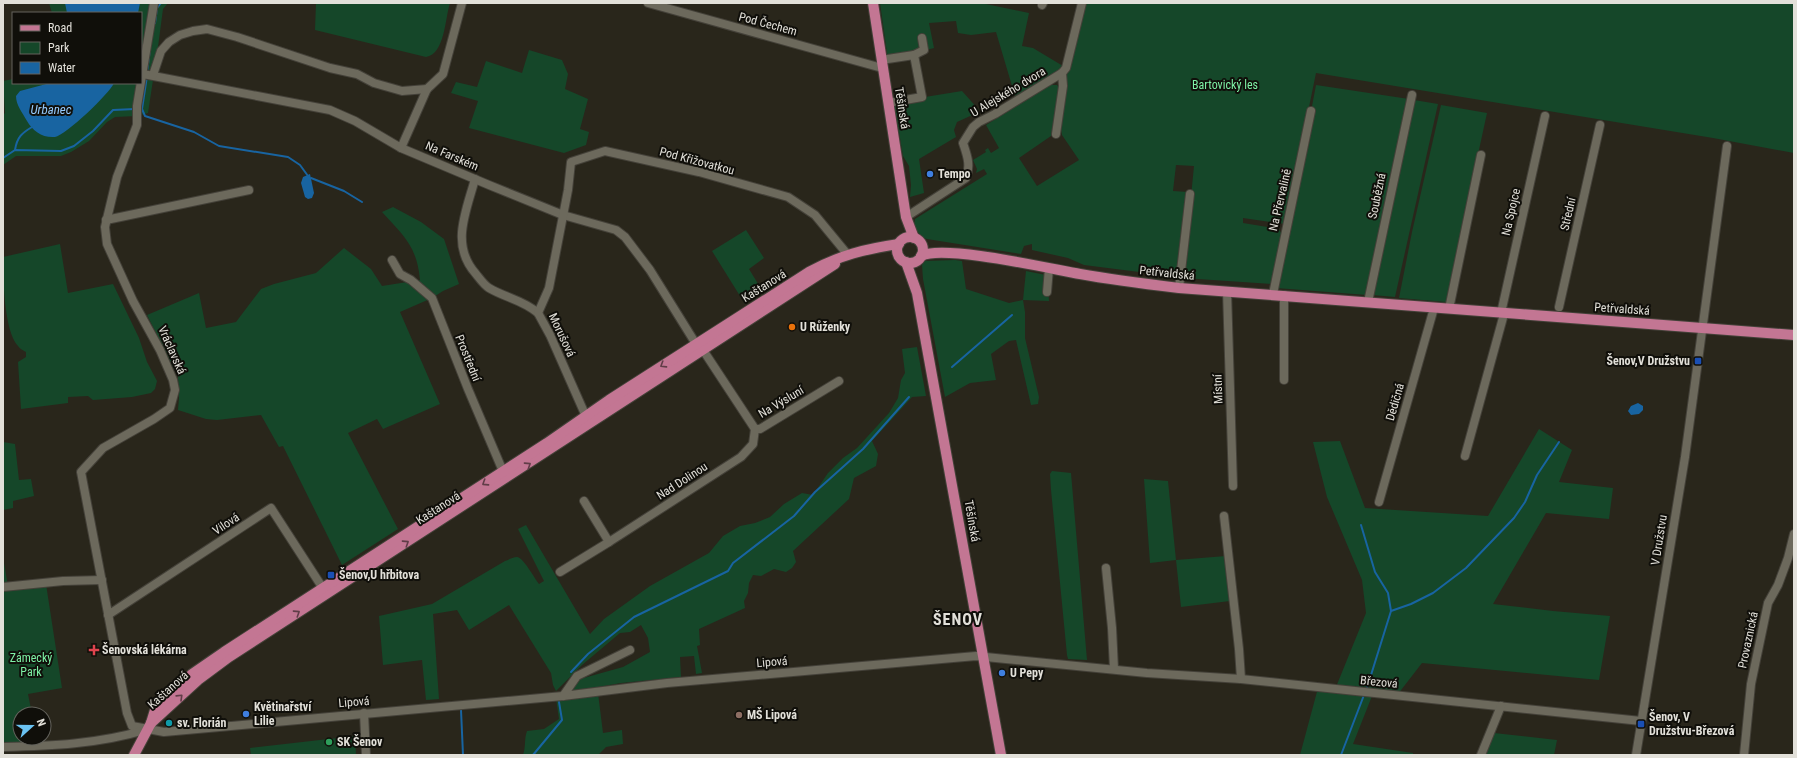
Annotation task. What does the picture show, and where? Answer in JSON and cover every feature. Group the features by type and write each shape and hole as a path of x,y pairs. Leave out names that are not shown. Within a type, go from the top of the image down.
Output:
{"main road":[{"name":"Těšínská","path":"873,3 909,241"},
{"name":"Těšínská","path":"909,241 923,250 919,259 917,293"},
{"name":"Těšínská","path":"909,241 897,250 917,293 1001,755"},
{"name":"Petřvaldská","path":"909,241 956,253 1079,274 1180,288 1794,335"},
{"name":"Kaštanová","path":"134,755 150,726 198,680 324,591 588,421 608,400 700,347 809,272 824,264 856,251 909,241"},
{"path":"875,247 902,259"},
{"name":"Petřvaldská","path":"902,259 919,259 933,252 956,253"}],"street":[{"name":"Vráclavská","path":"150,726 132,726 129,720 81,472 102,448 154,419 170,408 175,390 173,380 160,350 133,301 107,244 106,220 117,177 137,125 137,109 147,74 154,3"},
{"path":"401,148 427,89 443,74 462,3"},
{"name":"Pod Čechem","path":"648,3 882,64"},
{"name":"U Alejského dvora","path":"906,217 966,178 968,171 968,160 963,143 973,127 1062,73 1066,68 1069,59 1082,3"},
{"path":"147,74 161,50 169,42 193,31 207,29 237,37 330,68 357,74 374,83 402,91 427,89"},
{"path":"882,64 924,50 922,38"},
{"path":"888,103 922,97 914,54"},
{"name":"U Alejského dvora","path":"1056,134 1063,86 1062,73"},
{"name":"Na Farském","path":"147,74 330,110 355,121 401,148 563,215 616,230 625,237 650,270 700,347"},
{"name":"Souběžná","path":"1368,302 1412,95"},
{"name":"Na Přervalině","path":"1273,294 1311,111"},
{"name":"Na Spojce","path":"1465,456 1502,313 1545,116"},
{"name":"Střední","path":"1559,307 1600,125"},
{"name":"V Družstvu","path":"1636,755 1654,656 1684,457 1727,146"},
{"name":"Pod Křižovatkou","path":"563,215 571,162 605,151 698,172 788,197 815,215 848,255"},
{"path":"1449,309 1481,155"},
{"path":"475,179 461,231 462,246 472,269 488,287 527,304 538,313"},
{"path":"106,220 249,190"},
{"path":"1180,288 1190,194"},
{"name":"Morušová","path":"563,215 549,288 538,313 550,335 588,421"},
{"name":"Prostřední","path":"392,260 400,274 411,280 432,298 505,475"},
{"path":"1048,292 1049,268"},
{"name":"Místní","path":"1227,291 1233,486"},
{"path":"1284,296 1284,380"},
{"name":"Dědičná","path":"1379,502 1434,308"},
{"name":"Na Výsluní","path":"700,347 755,429 760,429 839,381"},
{"name":"Nad Dolinou","path":"560,572 741,457 752,444 755,429"},
{"path":"584,501 609,542"},
{"name":"Vilová","path":"108,615 271,508 324,591"},
{"path":"1224,516 1239,649 1240,678"},
{"name":"Provaznická","path":"1744,755 1751,684 1768,603 1778,585 1788,558 1794,534"},
{"path":"1106,568 1112,628 1114,669"},
{"path":"3,587 63,581 102,580"},
{"path":"563,696 577,676 630,650"},
{"name":"Březová","path":"984,657 1114,669 1240,678 1641,721"},
{"name":"Lipová","path":"150,726 164,732 563,696 667,683 984,657"},
{"path":"1482,755 1501,706"},
{"path":"364,713 366,755"},
{"path":"3,747 50,746 96,742 150,726"}],"green space":[{"path":"49,3 154,3 142,78 142,12 52,12"},
{"path":"156,3 168,3 163,9 156,62 152,69 144,72"},
{"path":"316,3 450,3 441,43 432,54 426,57 315,30"},
{"path":"880,3 981,3 1029,13 1022,46 1033,48 1063,66 1061,71 1015,96 996,32 971,35 958,33 956,21 929,23 934,48 888,60"},
{"name":"Bartovický les","path":"1082,3 1794,3 1794,153 1713,138 1316,73 1285,224 1243,218 1243,223 1279,229 1282,235 1272,284 1183,278 1194,166 1176,165 1173,191 1188,192 1179,277 1084,265 1068,258 1032,250 1032,244 1024,246 1021,254 924,238 916,228 915,219 987,174 984,169 976,173 977,169 973,160 986,152 985,150 988,148 991,153 999,148 986,125 1050,85 1057,85 1059,87 1051,136 1019,158 1037,186 1079,160 1062,135 1060,122 1062,73"},
{"path":"529,50 562,60 568,74 565,89 588,99 580,129 589,132 586,145 564,153 469,128 478,101 451,93 456,82 477,87 486,61 522,73"},
{"path":"142,78 153,80 148,113 137,116 115,117 107,122 89,141 61,156 16,156 3,165 3,115 5,113 3,81 12,79 12,84 142,84"},
{"path":"1316,85 1409,99 1367,295 1276,288 1310,140 1306,138"},
{"path":"962,91 979,110 979,112 957,122 954,130 956,137 919,159 924,193 910,197 911,185 909,166 903,156 894,102"},
{"path":"1414,100 1438,104 1395,297 1372,295"},
{"path":"1441,105 1487,113 1446,302 1399,298 1412,232"},
{"path":"393,207 421,222 444,239 459,284 400,312 440,404 383,429 377,419 348,433 398,529 342,565 283,446 279,447 261,415 217,420 206,419 178,410 178,377 147,315 199,293 206,328 236,322 261,289 316,273 344,248 371,269 382,286 420,280 416,258 408,242 382,212"},
{"path":"746,230 764,258 749,269 763,292 745,304 712,251"},
{"path":"60,244 68,293 113,284 139,338 147,362 157,381 155,389 151,393 132,397 93,400 88,396 68,397 68,403 21,409 18,362 26,357 26,352 18,346 13,339 7,317 3,278 3,257"},
{"path":"925,261 962,261 966,289 1009,303 1023,300 1025,312 1025,338 1039,397 1038,404 1031,405 1016,340 1009,341 991,354 996,380 970,383 945,397 923,279 922,265"},
{"path":"1026,271 1051,276 1048,287 1049,301 1023,300"},
{"path":"917,347 926,396 912,397 872,441 878,454 876,466 854,478 849,499 793,551 796,562 792,568 786,572 774,569 761,576 753,575 744,601 745,608 699,629 700,645 697,646 702,673 696,674 694,656 680,657 681,677 621,683 569,692 575,682 580,679 623,667 650,652 648,638 641,625 630,632 620,633 582,665 556,691 553,685 551,673 509,605 469,630 457,610 433,614 439,699 426,700 422,660 383,665 379,616 432,604 505,561 515,557 520,558 539,584 544,581 518,529 526,525 590,634 604,619 650,586 709,553 723,536 740,526 755,523 770,517 784,504 802,493 813,495 828,473 843,458 857,448 889,413 898,398 901,380 905,373 902,349"},
{"path":"1539,429 1572,450 1559,482 1613,488 1609,519 1546,513 1493,604 1610,616 1599,680 1422,663 1398,694 1336,687 1366,613 1362,580 1327,497 1313,442 1340,441 1365,508 1488,516"},
{"path":"3,442 15,444 19,480 31,479 34,496 13,501 13,508 3,510"},
{"path":"1052,471 1071,473 1087,660 1068,659 1067,655 1051,490 1050,474"},
{"path":"1144,479 1168,481 1176,560 1150,563"},
{"path":"1226,556 1230,601 1181,607 1176,560"},
{"name":"Zámecký Park","path":"3,557 8,586 46,584 62,688 28,694 30,706 12,706 12,745 3,745"},
{"path":"1318,688 1372,696 1353,744 1413,753 1413,755 1300,755"},
{"path":"598,693 603,733 622,730 623,744 606,747 599,754 595,755 523,755 527,731 544,729 559,719 556,698"},
{"path":"1494,733 1557,740 1554,755 1485,755"},
{"name":"SK Šenov","path":"355,736 356,755 251,755 250,748"}],"water":[{"path":"65,3 140,3 138,12 67,12"},
{"name":"Urbanec","path":"46,84 113,84 104,96 87,113 60,135 55,137 42,135 32,128 17,102 16,96 20,91"},
{"path":"310,174 314,193 312,198 308,199 305,197 301,183 303,177"},
{"path":"1638,403 1643,406 1643,410 1639,414 1631,415 1628,411 1631,406"}],"waterway":[{"path":"155,23 157,8 161,3"},
{"path":"147,72 150,49"},
{"path":"139,109 142,109 147,76"},
{"path":"3,158 15,150 61,151 74,146 93,131 113,110 135,109"},
{"path":"142,109 145,116 194,132 219,146 288,157 300,165 308,176"},
{"path":"15,150 20,136 32,127"},
{"path":"311,178 344,191 362,202"},
{"path":"952,367 1012,315"},
{"path":"571,672 588,654 634,617 728,571 733,563 794,516 815,492 863,449 909,397"},
{"path":"1366,691 1391,611 1411,604 1433,593 1466,568 1514,518 1525,502 1537,475 1559,442"},
{"path":"1361,525 1375,572 1388,593 1391,611"},
{"path":"1341,755 1364,695"},
{"path":"533,755 562,720 559,702"},
{"path":"461,710 463,755"}],"place":[{"name":"Tempo","path":"930,174"},
{"name":"U Růženky","path":"792,327"},
{"name":"Šenov,V Družstvu","path":"1698,361"},
{"name":"Šenov,U hřbitova","path":"331,575"},
{"name":"Šenovská lékárna","path":"94,650"},
{"name":"U Pepy","path":"1002,673"},
{"name":"Květinařství Lilie","path":"246,714"},
{"name":"MŠ Lipová","path":"739,715"},
{"name":"sv. Florián","path":"169,723"},
{"name":"Šenov, V Družstvu-Březová","path":"1641,724"},
{"name":"SK Šenov","path":"329,742"}],"district":[{"name":"ŠENOV","path":"958,619"}]}
